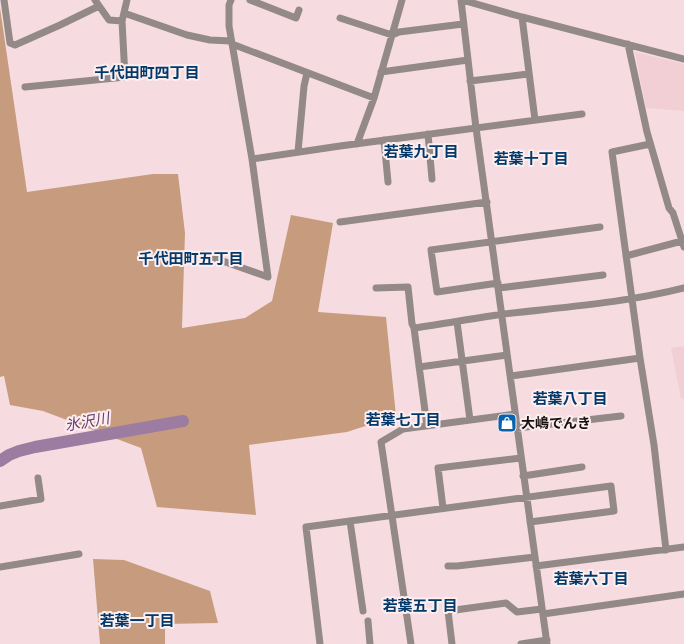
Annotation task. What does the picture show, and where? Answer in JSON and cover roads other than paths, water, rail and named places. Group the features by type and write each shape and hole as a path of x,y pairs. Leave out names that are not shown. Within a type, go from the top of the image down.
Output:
{"street":[{"path":"4,0 10,43 15,45 60,25 97,3 110,20 122,21"},
{"path":"25,87 125,77 122,21 127,0"},
{"path":"203,254 268,277 252,159 232,42 229,13 231,0"},
{"path":"250,0 296,18 300,10"},
{"path":"357,144 374,98 402,0"},
{"path":"521,644 547,642 476,128 461,0 478,2 522,17 684,59"},
{"path":"124,13 187,35 210,40 232,42 307,73 374,98"},
{"path":"522,17 535,120"},
{"path":"340,18 392,35 399,32 463,24"},
{"path":"626,256 683,244 673,213 669,208 650,144 628,44"},
{"path":"382,72 468,60"},
{"path":"298,152 304,86 307,73"},
{"path":"470,81 528,74"},
{"path":"252,159 582,114"},
{"path":"428,134 432,179"},
{"path":"384,140 388,182"},
{"path":"650,144 612,152 640,358 654,445 666,550"},
{"path":"340,222 487,202"},
{"path":"600,227 431,250 437,292 603,275"},
{"path":"376,288 408,287 427,426"},
{"path":"414,328 502,314 632,299 684,288"},
{"path":"457,322 470,420"},
{"path":"419,367 507,354"},
{"path":"511,376 640,358"},
{"path":"411,644 381,442 403,430 515,414"},
{"path":"517,428 621,416"},
{"path":"443,508 438,468 521,458"},
{"path":"523,476 582,467"},
{"path":"0,506 41,499 38,478"},
{"path":"320,644 306,527 611,486 614,511 530,522"},
{"path":"350,521 363,611"},
{"path":"536,566 684,547"},
{"path":"0,567 79,554"},
{"path":"448,566 535,557"},
{"path":"452,644 448,611 506,603 517,612 543,612 684,594"},
{"path":"368,621 370,644"}],"waterway":[{"name":"氷沢川","path":"0,461 9,455 35,447 183,421"}],"place":[{"name":"大嶋でんき","path":"507,423"}],"district":[{"name":"千代田町四丁目","path":"147,73"},
{"name":"若葉九丁目","path":"421,152"},
{"name":"若葉十丁目","path":"531,159"},
{"name":"千代田町五丁目","path":"191,259"},
{"name":"若葉八丁目","path":"570,399"},
{"name":"若葉七丁目","path":"403,420"},
{"name":"若葉六丁目","path":"591,579"},
{"name":"若葉五丁目","path":"420,606"},
{"name":"若葉一丁目","path":"137,621"}]}
